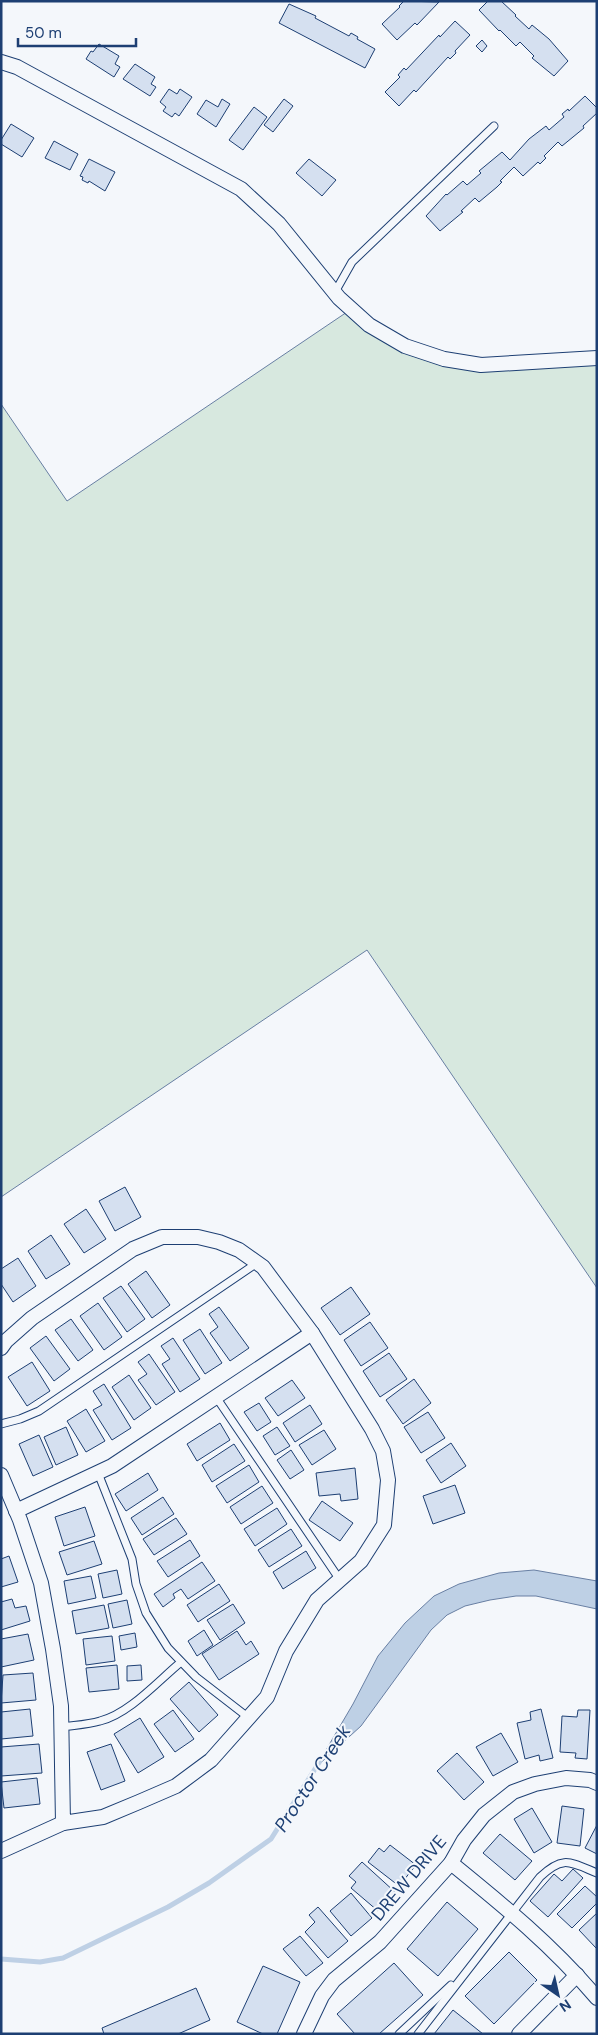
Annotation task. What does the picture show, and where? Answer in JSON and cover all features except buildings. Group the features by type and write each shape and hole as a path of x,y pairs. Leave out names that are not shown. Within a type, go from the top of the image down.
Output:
{"street":[{"path":"1,62 17,67 241,189 280,224 334,292 369,325 404,346 444,359 481,366 597,358"},
{"path":"1,1348 6,1341 32,1318 133,1248 162,1237 198,1237 219,1242 240,1250 263,1266 312,1333 372,1429 383,1451 388,1480 384,1525 361,1561 317,1600 286,1651 267,1697 212,1760 176,1786 103,1817 63,1823 1,1851"},
{"path":"16,1511 112,1466 312,1333"},
{"path":"1,1475 16,1511 41,1584 53,1648 61,1706 63,1823"},
{"name":"DREW DRIVE","path":"304,2034 322,1996 334,1980 380,1942 451,1863 464,1840 484,1815 513,1792 535,1784 566,1778 590,1780 597,1783"},
{"path":"451,1863 512,1912 577,1975 597,1998"},
{"path":"520,2034 577,1975"}],"lane":[{"path":"334,292 352,262 494,126"},
{"path":"1,1424 39,1411 258,1263"},
{"path":"216,1396 340,1580"},
{"path":"98,1473 132,1559 136,1584 146,1613 168,1648 181,1662 196,1677 249,1718"},
{"path":"61,1727 101,1721 115,1715 135,1702 181,1662"},
{"path":"418,2034 512,1912 552,1865 570,1861 597,1873"},
{"path":"399,2034 468,1969"}],"shaded area":[{"path":"350,310 448,360 597,352 597,1288 367,950 1,1197 1,404 67,501"}],"water":[{"path":"534,1570 597,1581 597,1609 536,1596 516,1596 465,1606 447,1615 431,1630 361,1726 316,1767 353,1704 378,1656 405,1623 434,1596 459,1584 499,1573"}],"waterway":[{"name":"Proctor Creek","path":"1,1959 40,1962 63,1958 168,1907 209,1883 271,1839 320,1761"}]}
